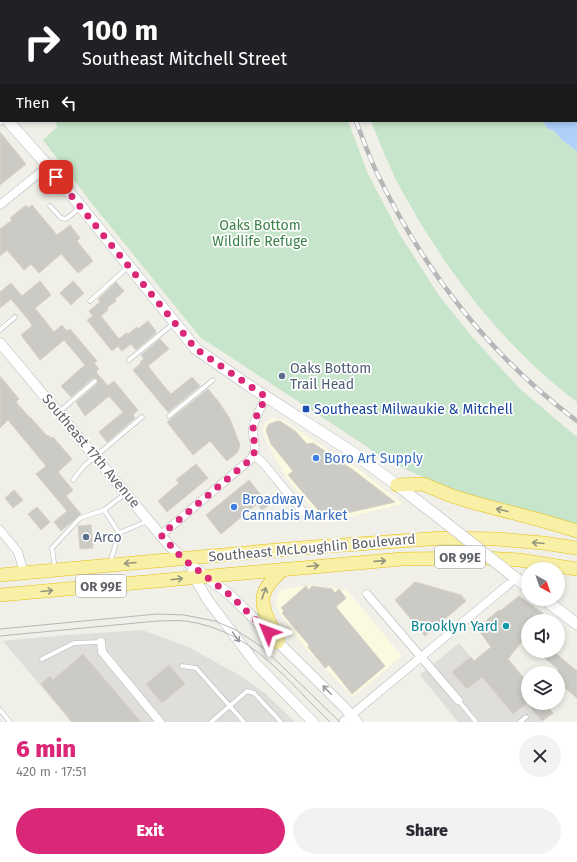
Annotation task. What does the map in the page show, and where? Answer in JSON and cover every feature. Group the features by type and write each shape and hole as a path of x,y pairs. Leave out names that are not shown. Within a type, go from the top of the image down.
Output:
{"highway":[{"path":"397,485 423,484 452,496 577,531"},
{"name":"Southeast McLoughlin Boulevard","path":"0,575 300,548 443,538 497,539 577,548"},
{"name":"Southeast McLoughlin Boulevard","path":"0,595 402,559 452,557 519,560 577,569"},
{"path":"278,642 263,605 262,598 264,590 270,581 284,569"}],"main road":[{"path":"9,122 48,166 196,349 266,397 349,450 397,485 521,582"},
{"path":"553,606 577,624"}],"street":[{"path":"0,205 48,166"},
{"name":"Southeast 17th Avenue","path":"0,343 182,558 200,576 230,595 354,719"},
{"path":"161,535 246,464 254,455 255,445 253,428 266,397"},
{"path":"254,455 264,464 303,512"},
{"path":"0,530 18,552 24,573"},
{"name":"Southeast 17th Avenue","path":"200,576 207,599 256,664 314,722"},
{"path":"343,722 354,719 421,657 514,577"},
{"path":"367,594 458,700"},
{"path":"101,642 102,652 160,722"}],"lane":[{"path":"50,206 61,218 66,219 81,207"},
{"path":"90,301 129,266"},
{"path":"0,330 15,317"},
{"path":"129,360 174,323"},
{"path":"169,416 213,380"},
{"path":"58,413 95,381"},
{"path":"73,480 95,457 142,417"},
{"path":"55,570 52,548 80,518 104,510 126,493"},
{"path":"104,510 119,533"},
{"path":"109,565 119,533 149,520"},
{"path":"42,659 74,643 101,642"},
{"path":"182,666 196,668 244,722"},
{"path":"211,722 247,691 254,693 281,722"},
{"path":"458,700 476,722"},
{"path":"0,710 10,722"},
{"path":"520,722 526,717"}],"shaded area":[{"path":"271,418 281,419 357,468 403,504 325,523 287,479 268,445 263,433 263,427"},
{"path":"312,585 347,590 402,656 353,697 305,648 280,614 276,605 277,596 283,589"},
{"path":"142,630 188,647 239,675 266,694 295,722 71,722 3,641"},
{"path":"459,643 474,661 495,644 521,675 521,710 546,710 553,713 541,722 458,722 420,675"}],"green space":[{"name":"Oaks Bottom Wildlife Refuge","path":"56,122 348,122 368,174 400,235 440,297 474,339 521,390 577,437 577,525 456,492 383,459 366,446 200,337 90,201 43,140 57,127"},
{"path":"371,122 544,122 547,128 555,132 562,140 577,151 577,402 553,383 508,340 469,294 450,269 417,217 398,185"}],"water":[{"path":"544,122 577,122 577,151 562,140 555,132 547,128"}],"building":[{"path":"0,132 26,164 0,185"},
{"path":"26,205 28,208 32,205 57,235 70,225 80,238 77,241 93,261 78,273 61,254 39,273 31,264 24,270 7,250 0,256 0,229 12,220 10,218"},
{"path":"40,281 51,295 35,308 54,332 62,325 67,331 70,329 97,361 94,363 99,369 96,372 108,386 114,381 138,410 133,415 135,418 107,442 99,432 123,412 109,396 85,416 76,402 97,384 98,379 93,378 71,397 61,386 85,365 64,340 40,360 21,335 32,326 30,322 11,299 0,308 0,292 11,283 22,296"},
{"path":"73,281 84,293 71,305 60,293"},
{"path":"116,282 124,291 115,299 116,301 107,308 108,310 101,316 119,339 137,327 138,329 148,321 156,331 156,333 136,350 131,344 122,351 118,346 112,351 87,320 93,316 89,311 100,302 98,299"},
{"path":"160,339 169,349 148,366 163,385 171,394 192,377 200,386 168,412 133,370 144,359 141,355"},
{"path":"0,376 19,399 16,402 47,436 48,435 51,438 53,437 72,459 58,472 73,490 66,496 81,514 61,531 54,522 67,511 36,474 46,466 8,420 0,428"},
{"path":"208,389 230,419 240,445 238,452 227,461 210,441 193,455 167,422"},
{"path":"280,421 295,431 307,444 313,443 353,470 395,502 325,518 288,475 293,471 271,444 266,430 269,424"},
{"path":"196,464 208,478 167,512 158,501 179,483 176,480"},
{"name":"Broadway Cannabis Market","path":"249,480 269,505 262,510 257,504 221,534 206,515"},
{"path":"14,490 23,500 13,508 5,498"},
{"path":"37,507 50,522 41,530 28,514"},
{"name":"Arco","path":"91,525 93,548 80,549 78,526"},
{"path":"415,582 461,595 466,601 425,636 395,600"},
{"path":"306,586 309,590 312,586 332,589 335,593 339,589 346,598 336,607 385,666 352,694 329,665 325,668 308,647 309,645 282,613 284,611 281,608"},
{"path":"519,596 521,597 521,606 533,606 544,614 521,614 521,643 508,659 521,675 521,708 513,714 482,677 467,689 452,672 471,657 474,661 491,647 477,628 499,610 500,611"},
{"path":"83,654 141,722 72,722 41,684 50,676 53,680"},
{"path":"545,658 561,658 577,671 577,698 565,688 565,666 554,666"},
{"path":"169,665 185,684 162,703 146,684"},
{"path":"533,710 551,710 553,713 542,721"}],"tram line":[{"path":"0,629 157,614 184,615 215,621 236,630 262,647 340,722"},
{"path":"0,636 157,621 185,621 209,626 230,635 266,659 330,722"}],"railway":[{"path":"356,122 366,148 396,211 416,245 462,310 516,369 577,421"}],"place":[{"name":"Oaks Bottom Trail Head","path":"282,376"},
{"name":"Southeast Milwaukie & Mitchell","path":"306,409"},
{"name":"Boro Art Supply","path":"316,458"},
{"name":"Broadway Cannabis Market","path":"234,507"},
{"name":"Arco","path":"86,537"},
{"name":"Brooklyn Yard","path":"506,626"}],"route":[{"path":"56,177 196,349 266,397 253,428 256,450 251,459 161,535 182,558 230,595 268,632"}]}
